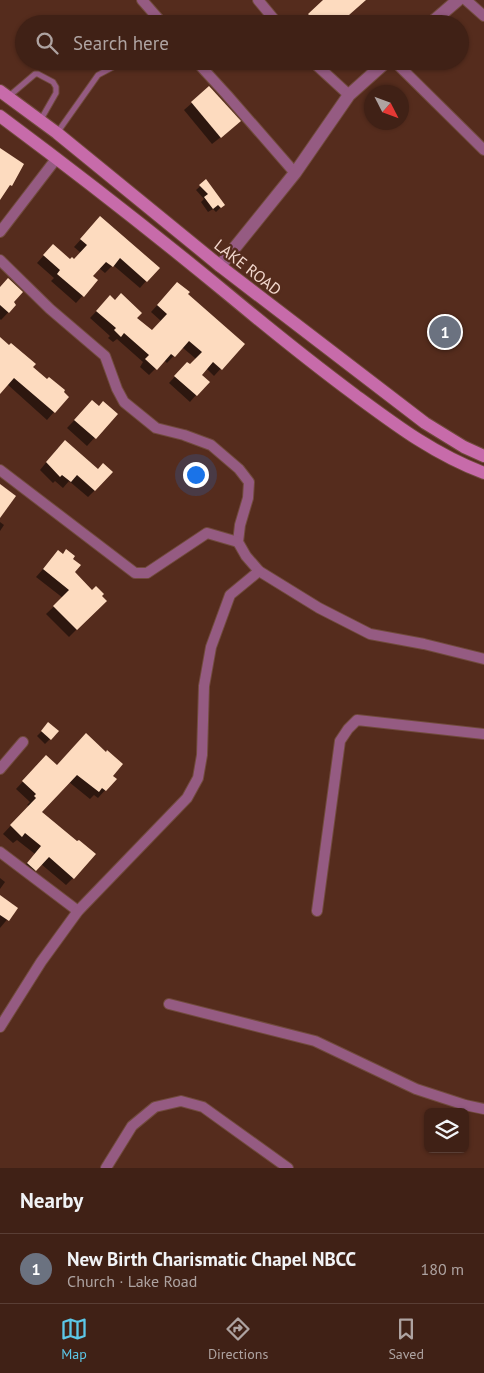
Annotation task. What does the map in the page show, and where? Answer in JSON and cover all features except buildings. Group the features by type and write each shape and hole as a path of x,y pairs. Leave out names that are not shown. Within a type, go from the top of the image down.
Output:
{"main road":[{"name":"LAKE ROAD","path":"4,94 57,133 220,266 425,423 464,448 484,456"},
{"name":"LAKE ROAD","path":"0,116 203,274 304,357 407,434 432,449 484,473"}],"street":[{"path":"142,0 155,15"},
{"path":"258,0 270,15"},
{"path":"440,15 458,0"},
{"path":"466,0 484,16"},
{"path":"204,70 295,173"},
{"path":"322,70 349,95"},
{"path":"220,266 295,173 349,95 376,70"},
{"path":"403,70 484,150"},
{"path":"0,232 56,160"},
{"path":"0,260 50,309 106,356 117,390 124,402 156,428 184,435 211,445 239,469 249,482 248,498 240,525 238,542 246,556 259,571 319,608 370,634 424,644 484,659"},
{"path":"0,470 135,573 147,573 208,532 238,542"},
{"path":"0,1027 78,911 187,798 198,778 202,755 204,686 211,647 230,595 259,571"},
{"path":"318,911 340,741 348,729 357,720 484,734"},
{"path":"0,769 23,742"},
{"path":"0,852 78,911"},
{"path":"169,1004 315,1040 416,1089 465,1105 484,1109"},
{"path":"106,1168 132,1126 155,1107 181,1101 203,1107 288,1168"}],"lane":[{"path":"57,133 98,75 107,70"},
{"path":"4,94 35,74 53,82 56,87 56,93 40,121"}],"place":[{"name":"New Birth Charismatic Chapel NBCC","path":"445,332"}]}
